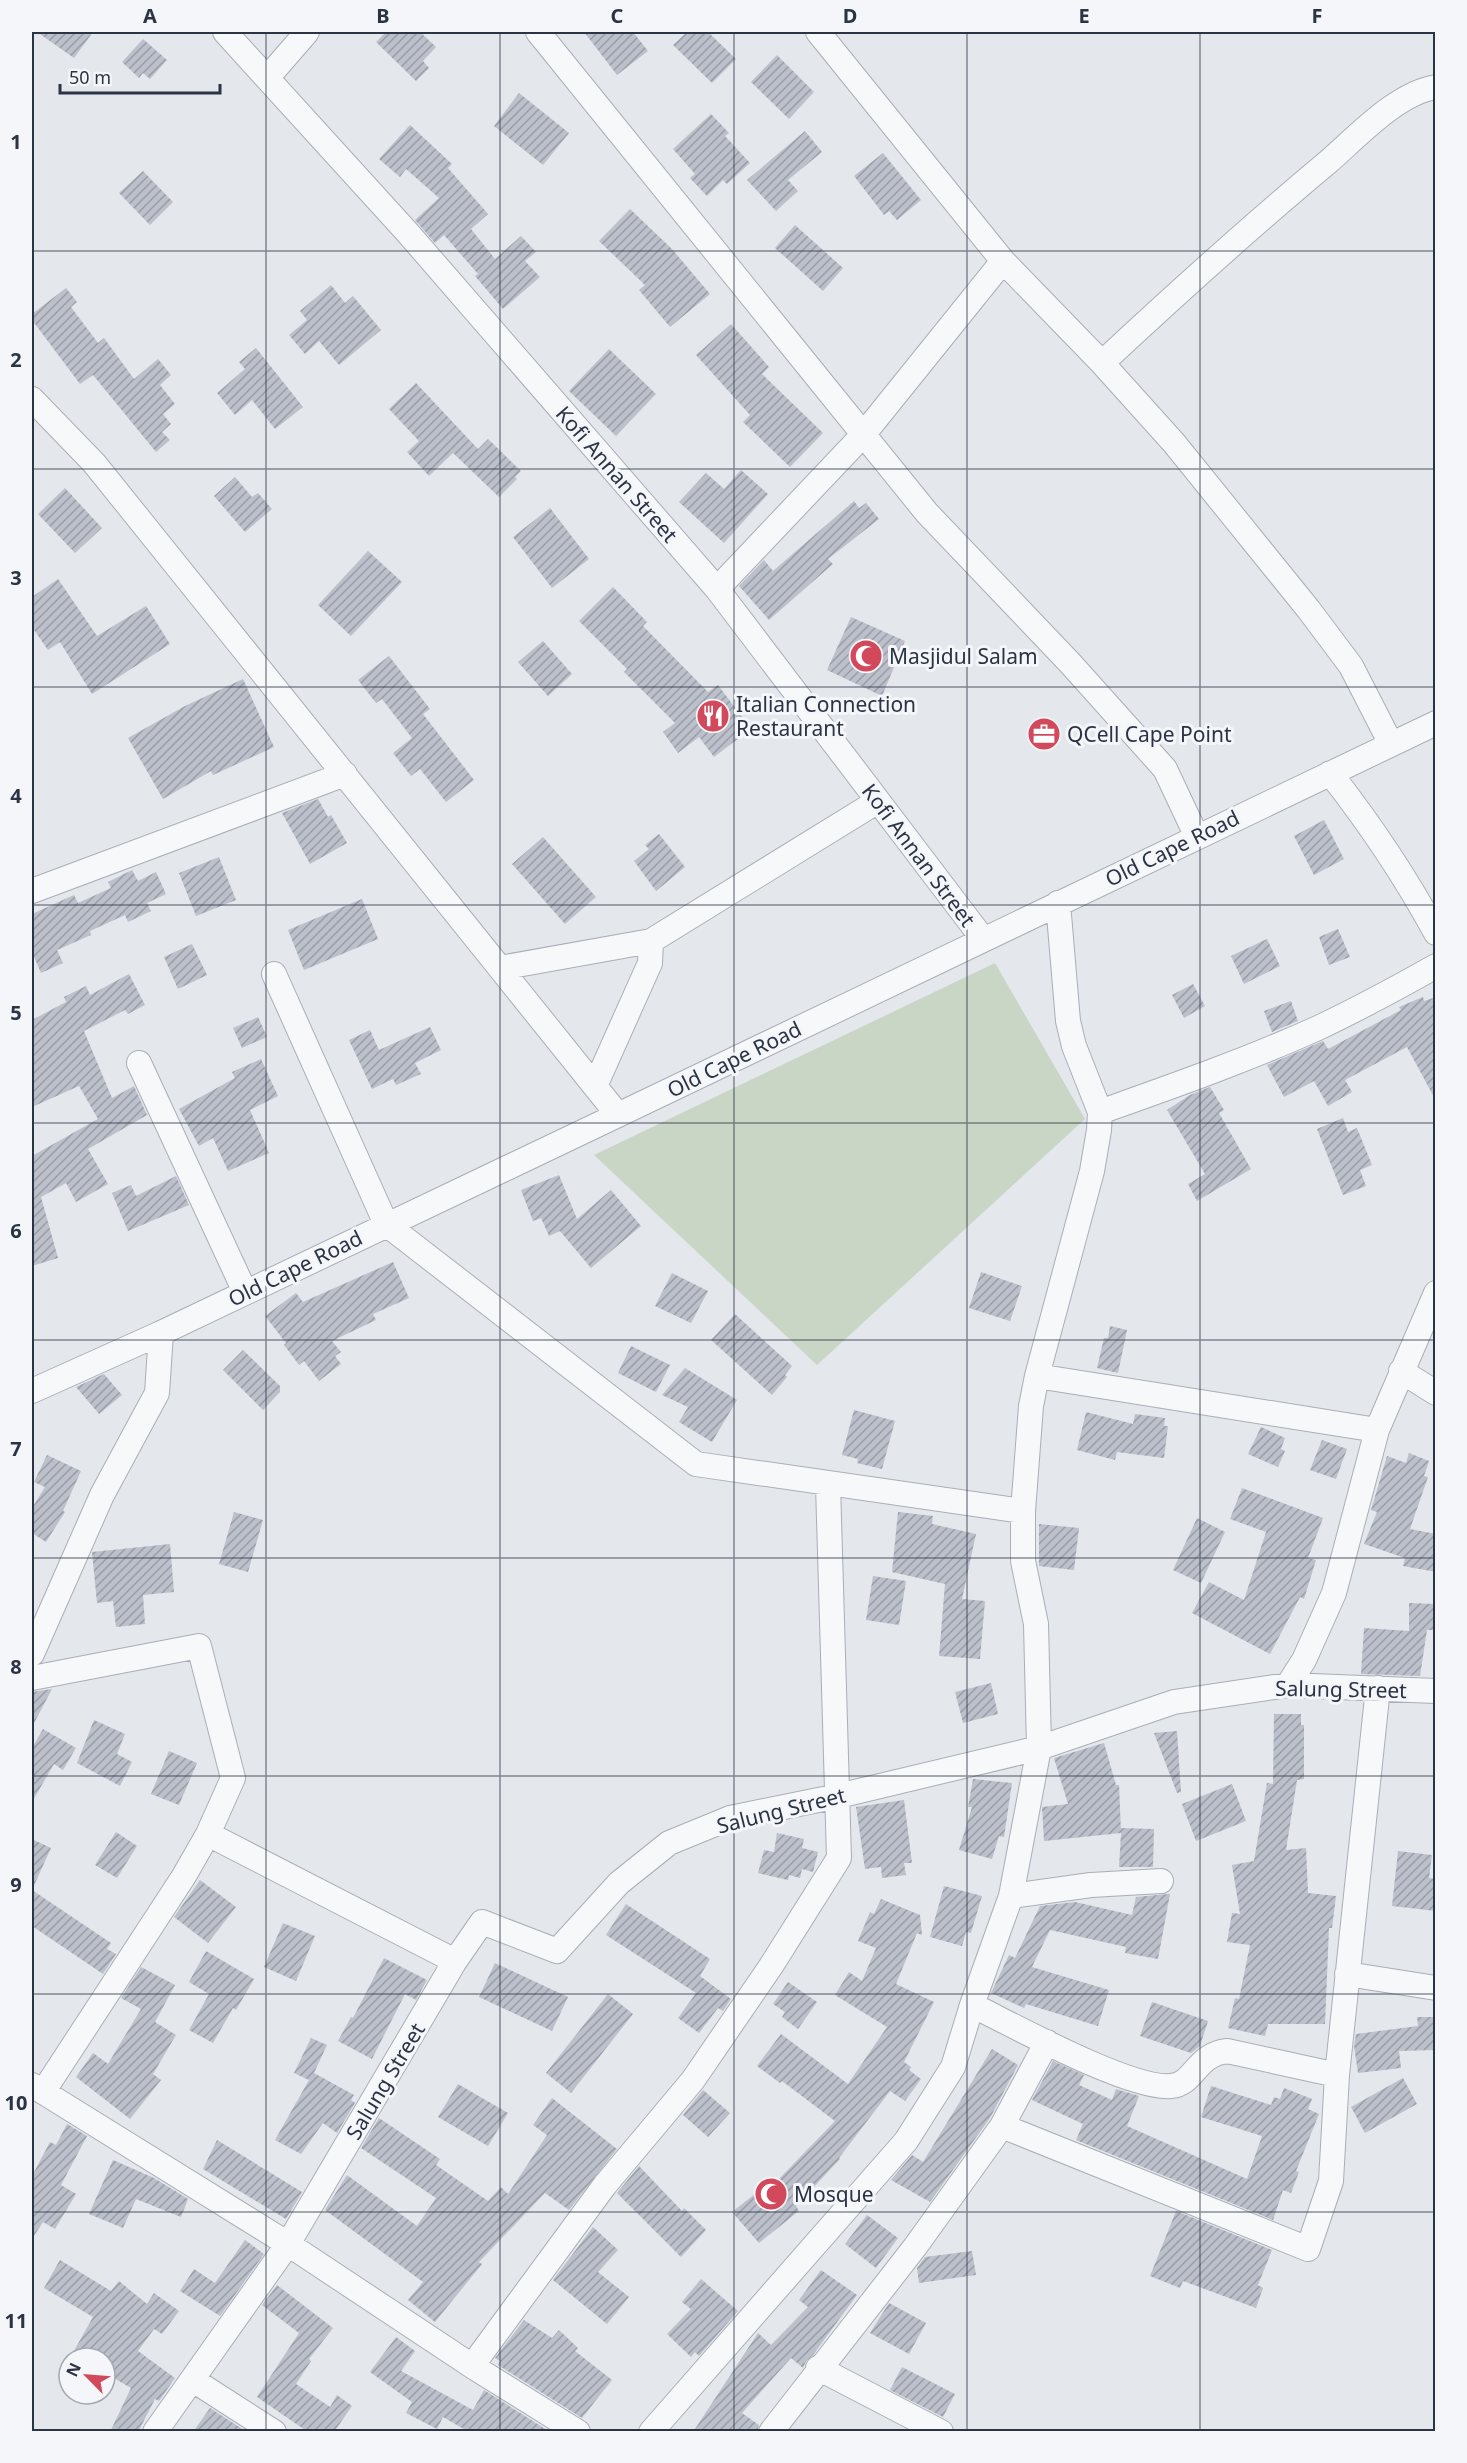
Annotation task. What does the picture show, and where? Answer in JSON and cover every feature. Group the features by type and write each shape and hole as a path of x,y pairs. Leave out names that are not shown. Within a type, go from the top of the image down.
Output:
{"street":[{"name":"Kofi Annan Street","path":"225,32 407,232 717,589 983,939"},
{"path":"268,77 307,32"},
{"path":"538,32 927,513 1070,663 1165,770 1197,837"},
{"path":"818,32 1003,261 1102,363 1174,443 1351,666 1391,744"},
{"path":"1102,363 1250,227 1392,107 1420,90 1436,87"},
{"path":"717,589 863,435 1003,261"},
{"path":"32,399 94,463 618,1115"},
{"name":"Old Cape Road","path":"32,1389 161,1333 1436,723"},
{"path":"1330,773 1384,844 1436,933"},
{"path":"32,891 345,774"},
{"path":"500,968 651,940 878,801"},
{"path":"651,2432 906,2141 953,2067 972,2005 1011,1896 1040,1748 1036,1624 1023,1561 1023,1511 1031,1406 1092,1171 1100,1112 1074,1046 1068,1021 1058,903"},
{"path":"595,1086 650,963 651,940"},
{"path":"1100,1112 1243,1059 1316,1029 1436,966"},
{"path":"274,974 386,1224 696,1464 828,1485 1023,1511"},
{"path":"139,1063 245,1292"},
{"path":"1288,1684 1304,1660 1334,1593 1377,1430 1436,1293"},
{"path":"32,1654 102,1495 157,1393 161,1333"},
{"path":"1401,1371 1436,1393"},
{"path":"1037,1376 1377,1430"},
{"path":"472,2366 605,2185 693,2080 771,1966 839,1858 828,1485"},
{"path":"32,1678 199,1646 233,1778 208,1834 184,1876 37,2089 288,2244 472,2366 578,2432"},
{"name":"Salung Street","path":"155,2432 288,2244 456,1961 482,1922 557,1951 618,1883 669,1843 730,1818 838,1796 1040,1748 1174,1702 1288,1684 1436,1691"},
{"path":"1002,2126 1308,2249 1331,2181 1336,2138 1337,2075 1378,1688"},
{"path":"208,1834 456,1961"},
{"path":"1011,1896 1091,1885 1161,1881"},
{"path":"1347,1974 1436,1988"},
{"path":"972,2005 1120,2075 1150,2084 1172,2086 1181,2083 1189,2078 1203,2060 1216,2052 1227,2051 1337,2075"},
{"path":"771,2432 818,2368 915,2247 1002,2126 1047,2042"},
{"path":"818,2368 941,2432"},
{"path":"193,2380 274,2432"}],"green space":[{"path":"995,963 1085,1119 817,1365 594,1155"}],"building":[{"path":"37,32 93,32 74,58"},
{"path":"386,32 420,32 436,47 423,61 429,68 416,81 376,42"},
{"path":"584,32 633,32 648,51 617,75"},
{"path":"687,32 708,32 736,59 712,83 673,45"},
{"path":"143,39 167,60 150,79 143,73 139,78 122,62"},
{"path":"777,55 814,92 789,119 751,82"},
{"path":"519,93 569,133 543,165 494,126"},
{"path":"711,114 729,133 725,136 750,163 727,184 723,180 707,196 690,178 695,174 673,149"},
{"path":"410,125 452,164 448,168 488,214 471,229 495,259 521,236 536,252 525,261 540,277 503,309 475,276 478,274 444,235 435,243 415,220 439,198 406,169 400,177 379,159"},
{"path":"805,131 822,152 788,180 798,191 776,211 747,180"},
{"path":"883,153 921,200 897,220 889,211 884,215 854,176"},
{"path":"143,171 173,202 150,225 119,193"},
{"path":"630,209 672,249 710,294 670,327 639,290 645,285 599,241"},
{"path":"795,225 843,268 823,291 775,248"},
{"path":"331,285 345,303 353,296 381,330 339,365 319,341 305,354 289,335 307,320 300,311"},
{"path":"66,288 77,302 71,307 98,343 104,338 134,379 158,359 171,375 160,385 175,404 163,414 171,424 162,432 170,440 156,452 93,375 80,384 32,320 32,314"},
{"path":"731,324 769,367 762,374 823,433 790,467 743,422 750,415 696,355"},
{"path":"256,348 303,407 275,429 252,400 235,415 217,393 245,369 239,362"},
{"path":"609,349 656,394 616,436 569,391"},
{"path":"416,383 478,449 488,439 521,471 515,477 517,479 499,497 453,453 429,476 407,452 419,441 389,409"},
{"path":"741,470 768,494 724,543 679,502 706,473 724,489"},
{"path":"235,477 252,497 258,493 272,509 245,532 214,496"},
{"path":"65,488 102,528 75,553 38,514"},
{"path":"854,501 859,508 866,503 879,519 828,559 833,564 769,620 739,586 764,560 773,571"},
{"path":"550,508 589,559 552,588 513,537"},
{"path":"368,551 402,582 351,636 318,605"},
{"path":"58,579 97,636 146,606 170,644 92,694 60,642 48,650 32,627 32,597"},
{"path":"613,587 647,622 643,626 708,692 718,685 751,729 714,757 699,737 678,753 663,732 675,723 624,672 627,669 579,621"},
{"name":"Masjidul Salam","path":"851,617 905,641 882,696 827,670"},
{"path":"543,641 572,674 548,696 518,662"},
{"path":"389,656 430,709 423,714 474,780 446,802 420,769 411,776 393,753 412,738 382,699 376,703 358,680"},
{"path":"243,679 274,747 213,775 211,771 163,799 128,738 185,706"},
{"path":"318,799 328,817 331,815 347,843 310,864 282,813"},
{"path":"1324,820 1344,859 1314,875 1294,836"},
{"path":"659,834 685,867 656,891 634,861 649,849 645,845"},
{"path":"543,837 596,897 565,924 512,864"},
{"path":"219,857 236,900 196,916 179,873"},
{"path":"132,870 138,881 156,872 166,894 147,903 151,911 128,922 125,915 90,931 91,935 57,950 63,963 41,973 32,952 32,914 74,895 78,903 111,888 108,882"},
{"path":"362,899 378,939 304,970 288,930"},
{"path":"1338,929 1350,957 1329,965 1319,937"},
{"path":"1267,939 1280,966 1244,984 1231,956"},
{"path":"192,944 207,975 178,989 164,957"},
{"path":"129,974 145,1005 128,1014 125,1010 84,1031 112,1098 134,1086 147,1115 88,1149 108,1184 76,1202 66,1183 41,1197 58,1258 32,1266 32,1156 98,1119 79,1086 32,1107 32,1020 66,1002 64,997 86,986 90,995"},
{"path":"1193,984 1205,1006 1184,1018 1172,995"},
{"path":"1423,997 1424,1001 1436,997 1436,1101 1407,1047 1345,1080 1352,1092 1328,1106 1314,1081 1284,1097 1267,1065 1323,1041 1328,1049 1401,1010 1399,1007"},
{"path":"1291,1001 1298,1021 1272,1032 1264,1011"},
{"path":"258,1017 267,1037 242,1048 233,1028"},
{"path":"430,1027 441,1050 415,1063 421,1074 396,1085 393,1079 372,1089 349,1040 370,1030 379,1050"},
{"path":"261,1059 278,1096 250,1110 269,1153 228,1171 213,1138 199,1146 179,1109 235,1078 232,1072"},
{"path":"1210,1087 1224,1110 1219,1113 1251,1169 1197,1201 1188,1184 1205,1174 1167,1110 1190,1095"},
{"path":"1343,1118 1348,1132 1357,1128 1372,1165 1360,1170 1366,1186 1343,1195 1317,1129"},
{"path":"559,1175 577,1219 611,1190 641,1226 591,1268 560,1231 549,1236 541,1218 533,1221 521,1190"},
{"path":"176,1176 189,1205 128,1231 112,1193 131,1185 136,1196"},
{"path":"393,1262 409,1298 373,1314 376,1320 332,1341 341,1352 335,1356 341,1364 319,1381 304,1361 299,1365 284,1345 286,1343 265,1316 296,1293 303,1302"},
{"path":"981,1272 1022,1286 1010,1321 969,1308"},
{"path":"672,1273 708,1291 691,1323 655,1306"},
{"path":"735,1314 792,1366 785,1375 787,1377 772,1395 711,1340"},
{"path":"1110,1326 1127,1330 1118,1373 1097,1368 1104,1338 1108,1338"},
{"path":"631,1346 670,1365 656,1392 618,1373"},
{"path":"243,1350 280,1386 280,1392 263,1410 223,1370"},
{"path":"685,1368 737,1400 712,1442 679,1422 688,1407 662,1395"},
{"path":"104,1374 122,1395 99,1414 76,1387"},
{"path":"854,1410 895,1421 882,1469 857,1463 858,1459 842,1455"},
{"path":"1086,1412 1133,1424 1135,1414 1165,1418 1164,1426 1168,1426 1164,1458 1117,1452 1115,1460 1077,1450"},
{"path":"1261,1427 1285,1438 1281,1449 1285,1451 1278,1467 1248,1454"},
{"path":"1322,1440 1347,1449 1336,1479 1310,1470"},
{"path":"1409,1453 1429,1461 1424,1476 1428,1477 1410,1529 1436,1534 1436,1572 1403,1566 1405,1558 1364,1544 1377,1512 1371,1510 1387,1456 1406,1463"},
{"path":"47,1455 81,1471 63,1511 65,1512 46,1542 32,1533 32,1508 45,1487 34,1482"},
{"path":"1242,1488 1323,1518 1308,1558 1316,1560 1304,1599 1300,1597 1270,1654 1192,1613 1209,1582 1244,1600 1266,1532 1230,1519"},
{"path":"234,1512 263,1520 248,1572 219,1564"},
{"path":"898,1512 933,1516 932,1524 976,1534 962,1599 985,1601 980,1659 939,1656 945,1584 892,1572"},
{"path":"1197,1518 1225,1532 1201,1583 1173,1570"},
{"path":"1039,1524 1079,1528 1074,1570 1039,1566"},
{"path":"170,1544 174,1592 143,1595 145,1624 116,1627 113,1601 97,1603 92,1552"},
{"path":"873,1576 906,1581 899,1625 866,1620"},
{"path":"1409,1603 1436,1604 1436,1630 1427,1630 1420,1676 1361,1674 1364,1628 1409,1631"},
{"path":"991,1683 998,1714 963,1723 955,1692"},
{"path":"52,1689 32,1727 32,1692"},
{"path":"1274,1714 1301,1714 1301,1725 1304,1725 1304,1779 1297,1780 1286,1850 1306,1848 1308,1893 1336,1896 1332,1928 1329,1928 1325,2024 1268,2024 1265,2036 1228,2028 1235,1998 1239,1999 1250,1945 1227,1942 1232,1913 1240,1914 1232,1865 1254,1861 1267,1783 1273,1784"},
{"path":"94,1720 125,1734 117,1754 132,1762 120,1786 77,1763"},
{"path":"43,1729 76,1748 63,1770 54,1764 32,1802 32,1748"},
{"path":"1177,1731 1181,1792 1177,1793 1154,1733"},
{"path":"1104,1743 1116,1785 1119,1785 1121,1832 1121,1828 1154,1829 1153,1867 1119,1867 1121,1833 1044,1841 1042,1807 1068,1804 1054,1758"},
{"path":"169,1751 197,1763 179,1805 151,1794"},
{"path":"973,1779 1012,1783 1004,1837 999,1836 992,1859 959,1850 972,1807 968,1807"},
{"path":"1232,1784 1246,1821 1196,1841 1182,1804"},
{"path":"904,1800 912,1863 904,1863 906,1875 882,1878 881,1867 865,1869 856,1807"},
{"path":"116,1832 137,1846 117,1878 95,1865"},
{"path":"777,1833 804,1839 802,1848 818,1852 813,1872 802,1869 800,1878 789,1875 788,1880 758,1873 764,1850 774,1852"},
{"path":"32,1839 51,1848 32,1890"},
{"path":"1398,1851 1432,1855 1429,1878 1436,1879 1436,1911 1392,1906"},
{"path":"200,1880 236,1907 208,1943 174,1917"},
{"path":"944,1886 982,1896 971,1933 966,1932 962,1946 930,1937"},
{"path":"32,1890 111,1943 107,1949 116,1954 103,1974 32,1926"},
{"path":"1170,1894 1158,1959 1125,1953 1126,1947 1050,1930 1032,1967 1109,1990 1098,2026 1026,2004 1024,2008 991,1993 1009,1955 1015,1958 1040,1906 1075,1902 1132,1915 1136,1897"},
{"path":"881,1899 920,1915 922,1935 917,1933 896,1984 934,2002 904,2062 911,2067 909,2070 921,2079 905,2101 890,2091 840,2159 796,2206 799,2211 759,2243 732,2212 775,2178 777,2181 835,2121 782,2081 780,2083 757,2066 781,2034 848,2084 887,2027 835,1995 849,1972 862,1981 876,1948 858,1941 870,1912 874,1914"},
{"path":"626,1904 710,1959 700,1976 731,1999 723,2011 718,2008 699,2033 678,2018 696,1993 606,1935"},
{"path":"283,1923 315,1936 296,1981 264,1967"},
{"path":"206,1951 254,1979 236,2010 233,2008 213,2043 189,2030 209,1994 189,1982"},
{"path":"384,1958 427,1980 416,2000 405,1994 372,2059 338,2041 351,2017 353,2018"},
{"path":"495,1963 568,1997 552,2031 479,1997"},
{"path":"141,1967 175,1985 155,2022 176,2035 153,2074 161,2080 130,2119 76,2077 93,2053 108,2064 141,2009 121,1998"},
{"path":"788,1982 817,2002 798,2029 782,2017 785,2012 773,2004"},
{"path":"608,1994 633,2014 571,2093 546,2073"},
{"path":"1152,2002 1208,2021 1200,2046 1191,2053 1140,2036"},
{"path":"1417,2017 1436,2017 1436,2050 1399,2051 1401,2068 1358,2073 1354,2046 1356,2034 1418,2026"},
{"path":"311,2038 327,2045 314,2073 354,2095 351,2100 355,2103 337,2133 323,2123 301,2154 275,2140 309,2080 294,2073"},
{"path":"992,2049 1018,2065 990,2118 930,2202 891,2180 912,2155 923,2162"},
{"path":"1053,2061 1084,2075 1079,2085 1112,2100 1116,2089 1139,2096 1127,2126 1247,2179 1262,2136 1201,2117 1211,2086 1271,2105 1274,2097 1280,2099 1284,2088 1312,2099 1308,2109 1319,2114 1296,2171 1299,2172 1291,2193 1283,2190 1273,2220 1076,2140 1083,2124 1032,2100"},
{"path":"1403,2078 1417,2104 1365,2133 1351,2107"},
{"path":"458,2084 508,2113 488,2146 438,2117"},
{"path":"703,2090 730,2113 708,2137 683,2115"},
{"path":"552,2098 617,2149 569,2210 545,2193 479,2262 482,2264 435,2322 408,2300 423,2282 325,2210 347,2175 417,2226 436,2198 361,2148 379,2118 440,2159 436,2165 488,2201 501,2187 508,2194 547,2135 533,2125"},
{"path":"67,2124 87,2136 61,2185 76,2194 55,2229 43,2222 32,2239 32,2176 50,2142 56,2145"},
{"path":"217,2140 302,2192 286,2219 203,2169"},
{"path":"113,2160 154,2178 188,2199 181,2217 136,2199 123,2228 89,2214"},
{"path":"639,2166 682,2211 684,2208 706,2230 681,2257 617,2193"},
{"path":"1176,2211 1272,2250 1258,2285 1263,2288 1256,2308 1183,2281 1180,2288 1150,2276"},
{"path":"867,2215 898,2238 876,2268 845,2244"},
{"path":"593,2227 618,2250 598,2272 629,2297 607,2324 553,2280"},
{"path":"245,2240 264,2254 220,2316 180,2291 194,2269 215,2283"},
{"path":"972,2251 976,2275 919,2283 917,2268 925,2257"},
{"path":"60,2260 111,2291 119,2281 147,2304 154,2293 179,2311 162,2334 154,2329 138,2351 175,2378 159,2401 155,2399 138,2432 110,2432 131,2388 117,2380 117,2346 77,2346 93,2317 44,2288"},
{"path":"821,2270 857,2295 803,2368 791,2358 742,2413 759,2425 757,2432 693,2432 758,2333 771,2345 808,2307 799,2300"},
{"path":"701,2279 738,2311 699,2356 695,2352 691,2357 667,2334 691,2309 682,2302"},
{"path":"277,2285 333,2328 309,2359 311,2361 296,2384 330,2407 337,2395 352,2406 334,2432 308,2432 257,2397 299,2333 262,2305"},
{"path":"889,2303 926,2323 909,2354 870,2333"},
{"path":"524,2320 552,2338 559,2330 578,2348 575,2351 612,2380 582,2418 498,2365 500,2361 495,2358"},
{"path":"396,2337 415,2351 401,2371 473,2410 484,2390 550,2432 469,2432 443,2417 437,2429 406,2413 412,2402 370,2372"},
{"path":"902,2367 955,2394 943,2417 890,2390"},
{"path":"210,2408 247,2432 193,2432"}],"place":[{"name":"Masjidul Salam","path":"866,656"},
{"name":"Italian Connection Restaurant","path":"713,716"},
{"name":"QCell Cape Point","path":"1044,734"},
{"name":"Mosque","path":"771,2194"}]}
